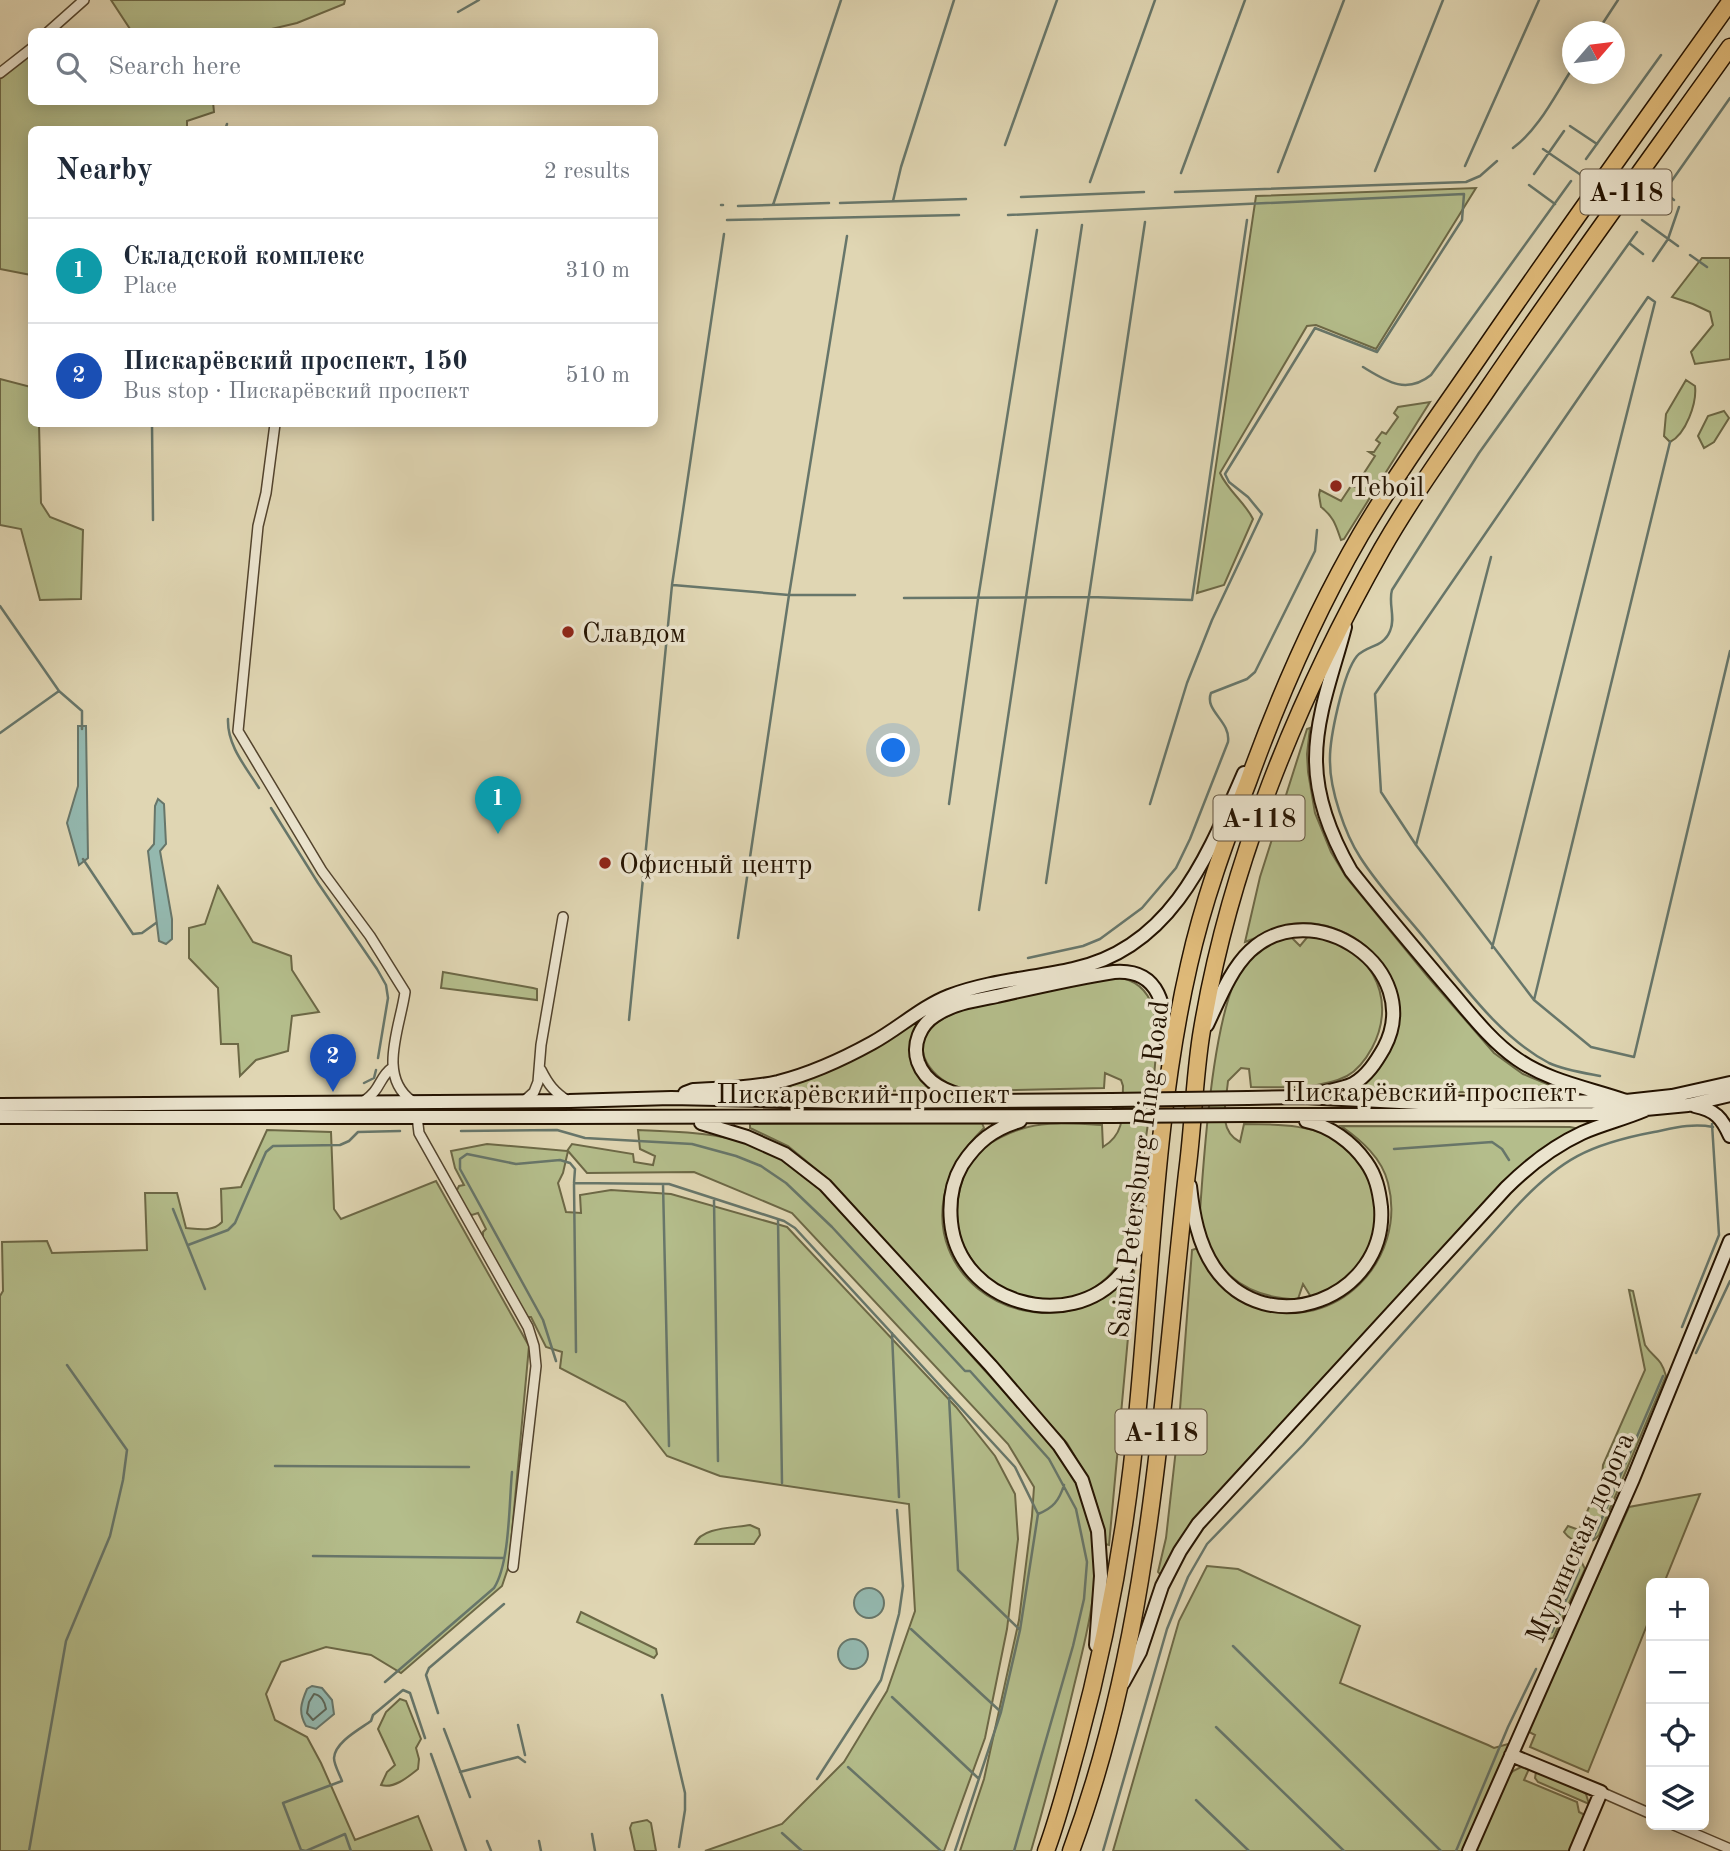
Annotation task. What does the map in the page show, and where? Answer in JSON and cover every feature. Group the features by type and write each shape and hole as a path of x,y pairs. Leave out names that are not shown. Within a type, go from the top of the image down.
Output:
{"highway":[{"name":"Saint Petersburg Ring Road","path":"1046,1851 1055,1827 1094,1681 1121,1545 1138,1412 1155,1203 1170,1068 1189,965 1210,887 1272,716 1329,592 1398,474 1730,2"},
{"name":"Saint Petersburg Ring Road","path":"1071,1851 1118,1692 1147,1549 1202,1034 1225,929 1265,802 1315,679 1383,548 1421,486 1530,326 1730,47"}],"main road":[{"path":"1349,613 1322,712 1316,759 1325,812 1338,849 1357,879 1470,1014 1516,1059 1576,1087 1626,1101"},
{"path":"671,1098 693,1090 778,1082 846,1057 949,996 1020,978 1076,969 1098,961 1137,940 1172,907 1201,866 1272,716"},
{"path":"1202,1034 1237,965 1261,943 1287,932 1320,931 1356,946 1371,958 1384,978 1392,1001 1394,1020 1388,1040 1375,1064 1360,1080 1350,1086 1303,1097"},
{"path":"986,1101 949,1092 935,1085 925,1074 915,1049 929,1020 955,1005 1099,974 1128,971 1139,975 1153,986 1164,1014 1170,1068"},
{"path":"1727,1090 1730,1137"},
{"name":"Пискарёвский проспект","path":"0,1105 671,1098 848,1102 1303,1097 1419,1102 1626,1101 1727,1090"},
{"name":"Пискарёвский проспект","path":"0,1117 417,1116 684,1119 1593,1114 1688,1105 1727,1090"},
{"path":"1688,1105 1708,1109 1717,1114 1730,1137"},
{"path":"1118,1692 1140,1652 1163,1586 1180,1551 1198,1524 1262,1453 1398,1303 1531,1163 1585,1132 1645,1110"},
{"path":"1051,1116 1002,1126 982,1139 957,1174 950,1199 952,1233 965,1263 978,1279 990,1289 1024,1304 1061,1306 1087,1299 1120,1276 1133,1259 1155,1203"},
{"path":"1188,1170 1193,1214 1209,1258 1223,1278 1251,1298 1271,1305 1307,1305 1327,1298 1355,1276 1374,1250 1381,1215 1378,1185 1373,1172 1360,1154 1343,1138 1320,1125 1285,1117"},
{"path":"684,1119 737,1134 785,1154 825,1185 991,1366 1059,1445 1082,1480 1098,1531 1101,1576 1094,1681"},
{"name":"Муринская дорога","path":"1468,1851 1633,1479 1730,1241"},
{"path":"1510,1755 1601,1792 1576,1851"}],"street":[{"path":"52,28 84,0"},
{"path":"0,73 28,51"},
{"path":"275,427 266,493 258,526 238,731 322,871 370,936 405,992 392,1068 398,1088 412,1101"},
{"path":"524,1101 534,1092 540,1068 541,1045 563,917"},
{"path":"364,1101 374,1095 386,1072 392,1068"},
{"path":"540,1068 547,1083 569,1101"},
{"path":"417,1116 419,1133 528,1327 534,1346 536,1366 513,1567"},
{"path":"1601,1792 1646,1812"},
{"path":"1686,1830 1730,1849"}],"green space":[{"path":"111,0 345,0 344,4 297,23 276,28 129,28"},
{"path":"28,56 28,105 213,105 214,112 187,121 187,126 28,126 28,274 0,269 0,79"},
{"path":"1476,188 1376,349 1316,325 1307,326 1220,473 1253,519 1224,585 1197,593 1256,196"},
{"path":"1702,258 1730,258 1730,359 1695,364 1691,352 1713,325 1710,312 1672,297"},
{"path":"0,379 28,386 28,427 39,427 41,503 50,517 83,530 81,599 40,600 21,529 0,525"},
{"path":"1686,380 1695,386 1692,409 1681,432 1670,442 1664,436 1666,414"},
{"path":"1430,402 1341,540 1332,518 1321,507 1320,490 1341,501 1351,486 1355,487 1375,456 1369,452 1374,452 1380,443 1376,440 1382,432 1386,434 1398,417 1394,413 1398,407"},
{"path":"1724,411 1729,418 1714,442 1704,448 1698,436 1708,416"},
{"path":"1310,728 1308,772 1315,813 1331,852 1346,877 1494,1053 1523,1074 1559,1089 1559,1093 1350,1091 1392,1038 1389,986 1379,961 1359,941 1319,924 1291,924 1245,942 1260,877 1307,729"},
{"path":"218,886 253,942 291,956 292,970 319,1012 292,1016 288,1051 256,1060 240,1076 238,1044 221,1044 218,988 189,958 189,928 205,924"},
{"path":"1309,935 1330,939 1347,948 1362,960 1373,974 1380,991 1382,1009 1380,1028 1372,1048 1351,1074 1312,1086 1251,1087 1249,1069 1241,1068 1228,1081 1225,1107 1228,1130 1240,1142 1244,1124 1284,1125 1311,1130 1336,1139 1347,1147 1361,1162 1370,1179 1376,1216 1366,1253 1355,1269 1340,1283 1311,1297 1303,1284 1298,1299 1260,1293 1230,1276 1209,1248 1200,1211 1212,1079 1226,1006 1236,978 1248,959 1262,948 1290,936 1300,946"},
{"path":"443,972 537,989 537,1000 441,988"},
{"path":"1115,977 1134,982 1143,990 1153,1008 1156,1023 1153,1083 1134,1236 1111,1274 1083,1294 1044,1301 1013,1297 998,1288 985,1275 963,1244 957,1215 965,1172 976,1155 987,1146 1014,1131 1037,1125 1102,1125 1103,1147 1120,1128 1123,1104 1121,1080 1105,1073 1104,1088 968,1091 947,1083 930,1067 924,1057 925,1036 947,1016 967,1008 1018,994"},
{"path":"920,1021 915,1029 929,1086 926,1090 784,1093 782,1090 785,1086"},
{"path":"982,1123 984,1128 964,1151 950,1177 944,1197 943,1224 949,1249 961,1271 978,1289 999,1302 1023,1310 1049,1313 1075,1309 1091,1303 1134,1272 1109,1545 1105,1544 1092,1491 1067,1443 828,1179 788,1146 750,1128 750,1124"},
{"path":"1341,1126 1580,1129 1534,1156 1323,1378 1190,1526 1161,1575 1158,1572 1166,1538 1179,1422 1192,1250 1198,1248 1215,1276 1238,1297 1258,1307 1287,1313 1314,1310 1338,1300 1359,1284 1376,1263 1387,1239 1391,1212 1388,1183 1376,1158"},
{"path":"267,1130 331,1132 334,1209 341,1219 436,1181 529,1346 509,1565 502,1586 401,1673 371,1655 326,1647 281,1662 266,1694 275,1720 307,1737 355,1840 418,1816 432,1851 0,1851 2,1242 47,1241 52,1253 147,1250 145,1193 177,1193 186,1228 214,1227 222,1222 221,1189 241,1187"},
{"path":"638,1130 709,1135 759,1147 792,1166 819,1187 1054,1447 1075,1481 1092,1530 1095,1562 1093,1598 1064,1727 1031,1851 960,1851 984,1779 1019,1620 1032,1516 1034,1487 1008,1444 792,1213 694,1172 587,1173 568,1151 558,1183 566,1212 581,1213 580,1195 611,1190 671,1194 787,1227 956,1407 995,1456 1015,1494 1018,1539 1007,1629 985,1738 944,1851 705,1851 782,1824 844,1762 887,1691 915,1611 909,1504 720,1476 667,1456 625,1402 560,1368 562,1352 546,1347 531,1317 526,1317 483,1238 486,1229 478,1213 472,1215 467,1212 456,1192 459,1186 464,1185 455,1168 451,1151 487,1144 567,1151 572,1144 633,1154 634,1162 653,1165 655,1156 640,1149"},
{"path":"1629,1290 1633,1291 1645,1345 1660,1362 1666,1376 1599,1535 1591,1541 1581,1542 1564,1532 1568,1526 1579,1530 1602,1478 1603,1465 1645,1370"},
{"path":"1700,1494 1666,1578 1646,1578 1646,1627 1588,1772 1530,1747 1535,1735 1529,1732 1629,1507"},
{"path":"750,1525 759,1529 760,1535 754,1544 695,1544 698,1538 711,1531"},
{"path":"1569,1553 1579,1557 1585,1569 1553,1638 1539,1641 1533,1635 1534,1627"},
{"path":"1207,1566 1238,1569 1360,1626 1340,1683 1494,1748 1511,1745 1463,1851 1113,1851 1179,1621"},
{"path":"581,1612 656,1649 657,1654 654,1658 577,1622"},
{"path":"400,1699 406,1701 421,1739 416,1748 418,1769 396,1784 386,1786 381,1785 387,1772 395,1765 378,1729 386,1712"},
{"path":"1521,1767 1529,1769 1524,1780 1577,1802 1579,1812 1585,1815 1570,1851 1475,1851 1506,1779"},
{"path":"1536,1772 1581,1790 1586,1794 1589,1804 1538,1782 1535,1778"},
{"path":"647,1820 651,1823 656,1851 635,1851 630,1828 632,1823"}],"water":[{"path":"78,726 86,726 88,858 79,865 67,823 78,786"},
{"path":"158,799 164,804 166,844 160,851 172,919 172,939 166,944 159,941 148,851 154,844 155,806"},
{"path":"869,1588 880,1592 884,1603 880,1614 869,1618 858,1614 854,1603 858,1592"},
{"path":"853,1639 864,1643 868,1654 864,1665 853,1669 842,1665 838,1654 842,1643"},
{"path":"312,1686 322,1688 332,1700 334,1714 316,1729 306,1726 301,1712 307,1689"}],"waterway":[{"path":"458,12 479,0"},
{"path":"773,205 841,0"},
{"path":"893,201 901,167 954,0"},
{"path":"1005,145 1057,0"},
{"path":"1090,182 1155,0"},
{"path":"1181,173 1245,0"},
{"path":"1278,172 1344,0"},
{"path":"1375,171 1443,0"},
{"path":"1465,166 1539,0"},
{"path":"1604,21 1618,0"},
{"path":"1586,159 1661,55"},
{"path":"1513,148 1539,122 1563,84"},
{"path":"1654,206 1730,98"},
{"path":"1570,126 1597,144"},
{"path":"1534,174 1564,131"},
{"path":"1543,149 1581,175"},
{"path":"1175,192 1466,182 1480,176 1497,161"},
{"path":"1363,367 1396,384 1413,384 1431,375 1571,181"},
{"path":"1529,185 1555,204"},
{"path":"1021,197 1144,192"},
{"path":"1664,192 1674,200"},
{"path":"1008,215 1464,194 1462,220 1377,352 1315,328 1225,474 1229,482 1248,497 1262,514 1212,620 1187,683 1150,804"},
{"path":"840,203 966,199"},
{"path":"738,206 829,203"},
{"path":"1653,261 1668,239 1679,207"},
{"path":"727,220 959,215"},
{"path":"904,598 1089,597 1192,600 1247,220"},
{"path":"1642,220 1678,246"},
{"path":"1046,883 1145,222"},
{"path":"979,910 1082,225"},
{"path":"949,804 978,599 1037,230"},
{"path":"1600,1076 1549,1063 1531,1052 1497,1024 1467,991 1383,889 1354,847 1336,798 1330,752 1338,707 1352,665 1361,652 1383,641 1390,631 1392,590 1479,453 1637,232"},
{"path":"629,1020 672,585 724,234"},
{"path":"738,938 789,595 847,236"},
{"path":"1629,243 1643,254"},
{"path":"1690,255 1707,267"},
{"path":"1492,948 1655,302 1648,297 1375,694 1381,792 1416,845 1534,1000 1591,1047 1634,1057 1730,651"},
{"path":"152,427 153,520"},
{"path":"1534,1000 1670,442"},
{"path":"1028,958 1083,946 1100,939 1142,908 1176,868 1228,742 1226,728 1211,705 1211,693 1247,679 1255,672 1315,551 1317,530"},
{"path":"1416,845 1491,557"},
{"path":"673,585 789,595 855,595"},
{"path":"0,606 59,691 0,733"},
{"path":"59,691 82,711 82,729"},
{"path":"228,719 230,738 259,788"},
{"path":"271,808 386,985 388,998 378,1058"},
{"path":"83,859 133,934 142,933 156,923"},
{"path":"364,1083 374,1078 376,1070"},
{"path":"1682,1327 1719,1235 1712,1124"},
{"path":"1103,1851 1167,1629 1188,1577 1207,1544 1303,1445 1515,1208 1547,1177 1577,1156 1612,1142 1683,1126 1713,1127"},
{"path":"461,1131 557,1130 585,1138 692,1144 761,1166 786,1183 832,1227 965,1371 970,1371 1049,1459 1076,1509 1087,1562 1084,1599 1014,1851"},
{"path":"188,1245 228,1230 235,1223 266,1152 273,1146 340,1145 358,1132 400,1131"},
{"path":"1394,1149 1492,1142 1502,1149 1509,1160"},
{"path":"556,1361 543,1320 460,1169 460,1159 467,1154 516,1164 560,1160 570,1163 575,1169 574,1183 669,1184 784,1221 795,1228 1015,1467 1038,1514 1020,1630 1001,1712 955,1851"},
{"path":"574,1184 576,1352"},
{"path":"663,1184 669,1446"},
{"path":"714,1200 718,1461"},
{"path":"173,1209 205,1289"},
{"path":"778,1220 782,1483"},
{"path":"1696,1353 1730,1281"},
{"path":"892,1333 899,1497"},
{"path":"29,1851 66,1641 110,1536 127,1450 67,1365"},
{"path":"1593,1539 1663,1376"},
{"path":"949,1397 958,1570 1020,1630"},
{"path":"275,1466 469,1467"},
{"path":"385,1682 494,1588 506,1548 512,1472"},
{"path":"1038,1514 1055,1503 1064,1485"},
{"path":"817,1779 881,1680 899,1614 903,1586 897,1510"},
{"path":"313,1556 504,1558"},
{"path":"1552,1632 1579,1570"},
{"path":"438,1713 426,1675 429,1668 504,1604"},
{"path":"911,1629 1001,1712"},
{"path":"1233,1646 1441,1851"},
{"path":"1456,1851 1508,1727 1536,1669"},
{"path":"306,1851 301,1850 283,1803 342,1781 334,1758 343,1741 371,1721 373,1715 403,1690 410,1693 425,1738"},
{"path":"662,1695 685,1793 679,1847"},
{"path":"892,1697 978,1778"},
{"path":"518,1725 525,1755"},
{"path":"1216,1727 1344,1851"},
{"path":"444,1729 470,1797"},
{"path":"431,1754 466,1851"},
{"path":"460,1772 518,1757 525,1762"},
{"path":"848,1767 941,1851"},
{"path":"1196,1800 1249,1851"},
{"path":"782,1833 802,1851"},
{"path":"306,1851 345,1834 351,1851"},
{"path":"592,1834 595,1851"},
{"path":"487,1841 491,1851"},
{"path":"539,1841 541,1851"}],"place":[{"name":"Teboil","path":"1336,486"},
{"name":"Славдом","path":"568,632"},
{"name":"Складской комплекс","path":"498,834"},
{"name":"Офисный центр","path":"605,863"},
{"name":"Пискарёвский проспект, 150","path":"333,1092"}]}
